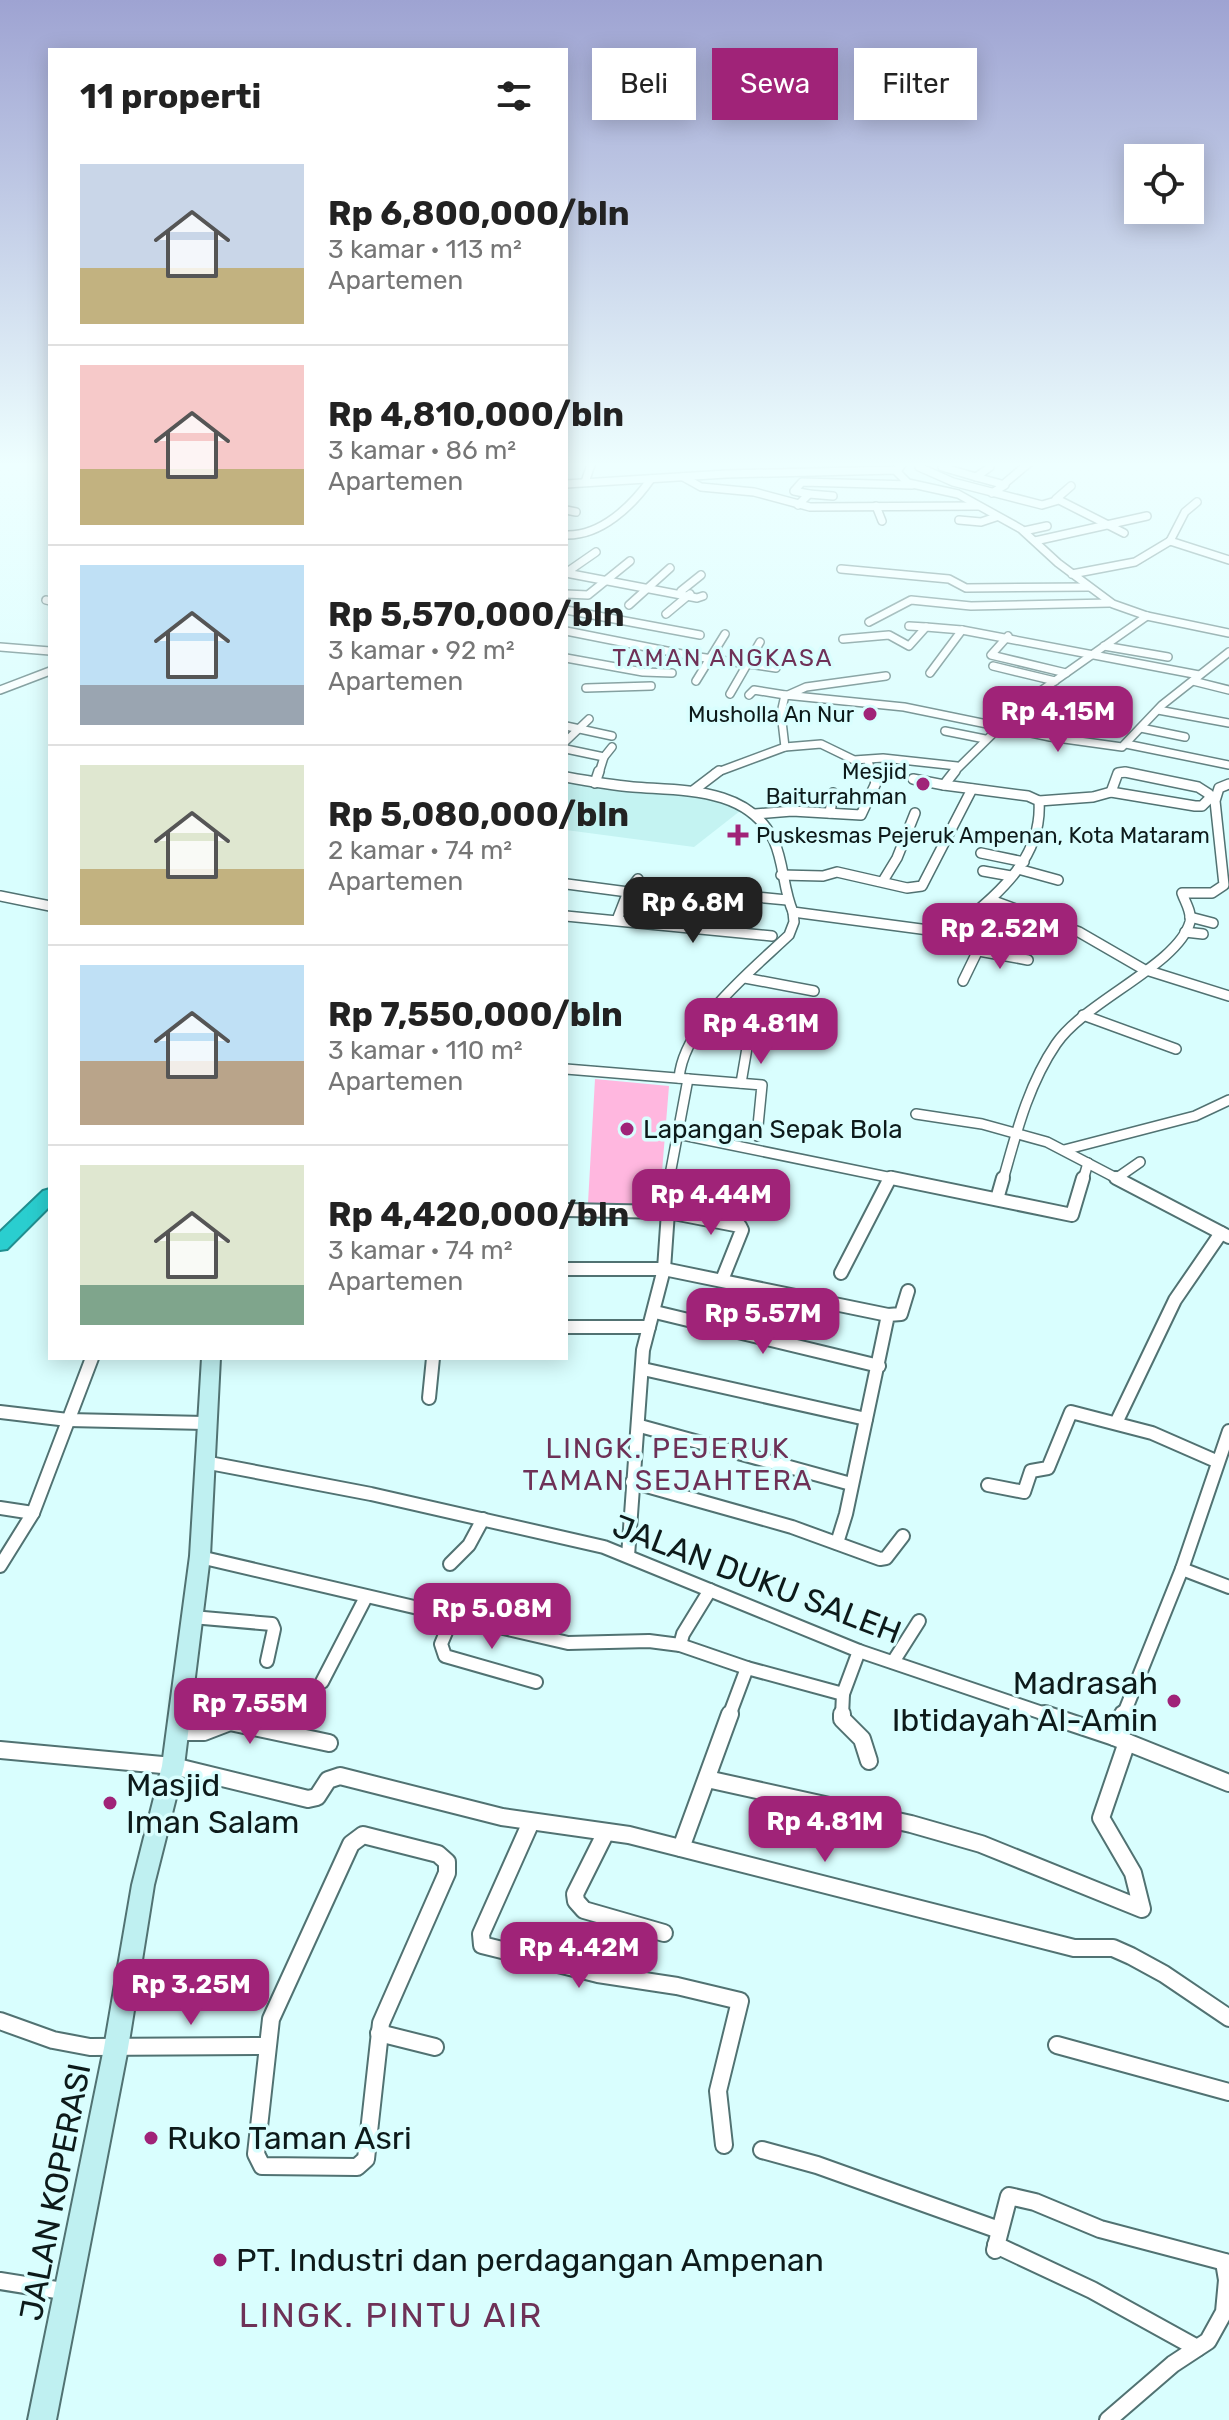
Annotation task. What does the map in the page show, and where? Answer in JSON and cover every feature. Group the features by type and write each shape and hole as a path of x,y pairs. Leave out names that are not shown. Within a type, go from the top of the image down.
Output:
{"highway":[{"path":"0,1244 48,1197"}],"street":[{"path":"587,575 686,594"},
{"path":"568,594 588,595 613,575"},
{"path":"629,605 662,575"},
{"path":"666,614 701,575"},
{"path":"905,575 949,579 966,588 1089,587"},
{"path":"1073,575 1111,603 1147,616 1229,633"},
{"path":"869,622 912,600 971,606 1111,603"},
{"path":"568,610 700,635"},
{"path":"944,785 957,766 1021,705 1147,616"},
{"path":"909,626 1008,636 1196,678 1229,690"},
{"path":"843,639 891,635 909,646 926,627"},
{"path":"930,673 962,630"},
{"path":"568,631 709,659 776,668"},
{"path":"696,681 725,634"},
{"path":"1008,636 991,655 1066,673"},
{"path":"730,694 760,642"},
{"path":"1104,646 1168,657"},
{"path":"0,647 48,651"},
{"path":"1124,746 1158,710 1229,652"},
{"path":"568,658 625,669 672,673"},
{"path":"993,666 1055,681"},
{"path":"625,669 630,686"},
{"path":"0,690 48,672"},
{"path":"1164,673 1196,678"},
{"path":"786,695 806,687 886,676"},
{"path":"586,688 651,686"},
{"path":"749,695 754,690 901,707 997,727 1229,765"},
{"path":"785,747 781,713 786,695"},
{"path":"1021,705 1082,717"},
{"path":"1158,710 1229,723"},
{"path":"568,739 589,719"},
{"path":"568,726 612,736"},
{"path":"1141,728 1185,737"},
{"path":"945,731 985,739"},
{"path":"694,790 723,769 785,747 823,745 851,759 868,761 883,758 957,766"},
{"path":"595,783 604,757 612,747"},
{"path":"568,749 604,757"},
{"path":"755,814 792,811 862,815 876,783 869,771 868,761"},
{"path":"913,779 1022,794 1039,801 1093,797 1111,792 1198,807 1209,799 1209,794 1202,788 1121,772 1111,792"},
{"path":"568,777 595,783 694,790 728,800 755,814 774,840 794,922 789,935 745,978 691,1042 678,1070 684,1079 678,1134 669,1175 664,1269 649,1327 643,1369 628,1556"},
{"path":"997,1199 1040,1070 1071,1024 1143,969 1185,932 1190,917 1182,893 1216,892 1225,879 1215,810 1226,787"},
{"path":"781,875 823,876 837,872 913,888 922,886 972,789"},
{"path":"830,813 833,793"},
{"path":"951,933 991,900 1018,869 1039,830 1039,801"},
{"path":"883,881 892,868 915,813"},
{"path":"981,853 1018,869 1058,880"},
{"path":"983,871 1018,869"},
{"path":"617,920 628,892 638,879"},
{"path":"568,884 628,892"},
{"path":"671,889 787,900"},
{"path":"0,896 48,906"},
{"path":"991,900 1079,932 1143,969 1229,996"},
{"path":"793,912 951,933 977,942 979,951 963,981"},
{"path":"568,916 772,936"},
{"path":"1190,917 1213,923"},
{"path":"1185,932 1203,934"},
{"path":"979,951 1028,960"},
{"path":"745,978 814,991"},
{"path":"1083,1015 1176,1049"},
{"path":"741,1083 748,1042"},
{"path":"568,1069 764,1086 757,1136"},
{"path":"1064,1150 1195,1116 1228,1102"},
{"path":"916,1114 1017,1132 1064,1150 1225,1235 1206,1250 1166,1314 1116,1423"},
{"path":"678,1134 1072,1215 1088,1163"},
{"path":"1117,1178 1140,1162"},
{"path":"841,1273 891,1176"},
{"path":"568,1210 668,1212 740,1226 742,1230 722,1280"},
{"path":"568,1269 664,1269 888,1315 901,1314 908,1291"},
{"path":"655,1312 879,1366"},
{"path":"837,1543 846,1514 888,1315"},
{"path":"568,1327 649,1327"},
{"path":"0,1566 33,1513 91,1360"},
{"name":"JALAN KOPERASI","path":"42,2420 116,2048 143,1885 173,1766 200,1557 211,1360"},
{"path":"429,1398 433,1360"},
{"path":"643,1369 866,1419"},
{"path":"0,1412 68,1420 205,1423"},
{"path":"988,1485 1024,1492 1031,1471 1048,1468 1070,1413 1152,1433 1216,1461"},
{"path":"640,1426 851,1484"},
{"path":"707,1779 911,1824 981,1844 1142,1909 1139,1892 1122,1851 1101,1818 1120,1739 1229,1431"},
{"name":"JALAN DUKU SALEH","path":"204,1462 565,1537 628,1556 859,1651 1120,1739 1229,1783"},
{"path":"632,1482 783,1524 883,1559 903,1536"},
{"path":"0,1508 33,1513"},
{"path":"450,1564 469,1545 483,1519"},
{"path":"200,1557 568,1643 649,1641 680,1645 747,1668 843,1694"},
{"path":"1182,1569 1229,1587"},
{"path":"680,1645 683,1634 710,1590"},
{"path":"322,1682 366,1597"},
{"path":"192,1617 272,1624 274,1629 267,1661"},
{"path":"452,1618 441,1644 445,1656 536,1682"},
{"path":"893,1662 919,1621"},
{"path":"859,1651 843,1694 842,1719 862,1739 869,1761"},
{"path":"681,1848 747,1668"},
{"path":"177,1732 204,1732 230,1722 329,1743"},
{"path":"0,1750 173,1766 313,1800 328,1780 340,1776 531,1822 606,1832 681,1848 1074,1948 1113,1948 1164,1974 1229,2018"},
{"path":"531,1822 481,1934 482,1945 490,1950 740,2001 718,2091 724,2145"},
{"path":"606,1832 575,1894 576,1901 584,1910 664,1933"},
{"path":"363,1835 438,1854 448,1865 384,2012 379,2033 368,2151 366,2159 357,2167 270,2168 257,2160 266,2046 271,2019 351,1844 363,1835"},
{"path":"0,2021 53,2040 116,2048 266,2046"},
{"path":"379,2033 435,2047"},
{"path":"1057,2045 1229,2092"},
{"path":"762,2150 817,2165 997,2242 1197,2348"},
{"path":"997,2242 1009,2196 1035,2202 1100,2229 1226,2262 1224,2312 1208,2341 1173,2364 1108,2420"},
{"path":"0,2281 69,2293"}],"shaded area":[{"path":"568,776 686,791 740,811 694,847 568,830"},
{"path":"595,1079 669,1086 661,1184 663,1205 588,1203"}],"place":[{"name":"Musholla An Nur","path":"870,714"},
{"name":"Mesjid Baiturrahman","path":"923,784"},
{"name":"Puskesmas Pejeruk Ampenan, Kota Mataram","path":"738,835"},
{"name":"Lapangan Sepak Bola","path":"627,1129"},
{"name":"Madrasah Ibtidayah Al-Amin","path":"1174,1701"},
{"name":"Masjid Iman Salam","path":"110,1803"},
{"name":"Ruko Taman Asri","path":"151,2138"},
{"name":"PT. Industri dan perdagangan Ampenan","path":"220,2260"}],"district":[{"name":"TAMAN ANGKASA","path":"723,658"},
{"name":"LINGK. PEJERUK TAMAN SEJAHTERA","path":"668,1464"},
{"name":"LINGK. PINTU AIR","path":"391,2315"}]}
